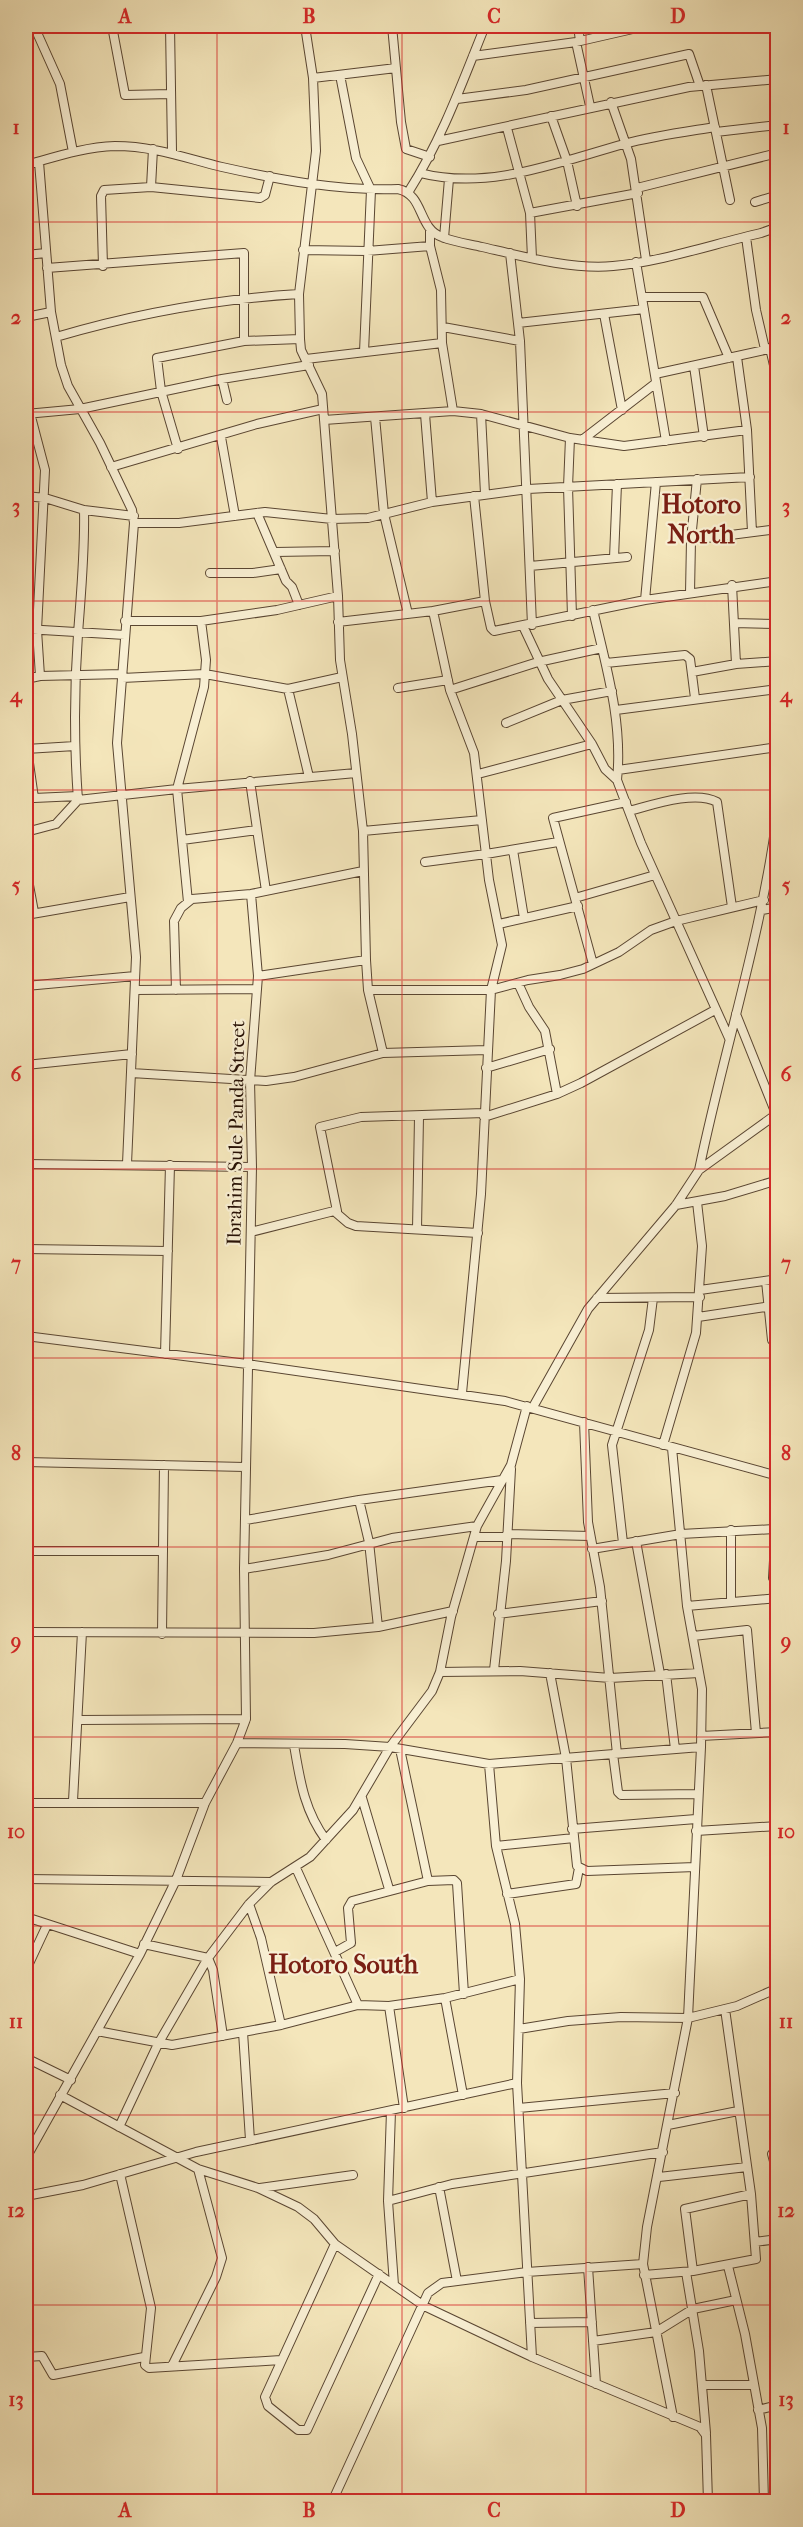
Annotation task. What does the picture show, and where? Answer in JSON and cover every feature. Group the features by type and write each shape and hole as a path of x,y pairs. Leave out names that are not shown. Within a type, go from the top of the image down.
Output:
{"street":[{"path":"34,26 60,84 73,152"},
{"path":"112,26 125,95 171,94"},
{"path":"170,26 172,152"},
{"path":"305,26 313,78 316,152 299,294 300,339 322,394 342,677 363,831 368,990 383,1053"},
{"path":"392,26 406,149 430,157"},
{"path":"409,191 438,141 485,26"},
{"path":"578,26 578,42 590,106"},
{"path":"473,56 578,42 646,26"},
{"path":"457,99 496,95 689,54 703,86 730,200"},
{"path":"313,78 396,68"},
{"path":"340,75 356,158 371,190 364,352"},
{"path":"438,141 507,128 611,102 703,86 777,79"},
{"path":"611,102 626,143 637,190 646,260"},
{"path":"551,116 567,161 577,206"},
{"path":"420,173 449,179 519,173 626,143 715,130 777,125"},
{"path":"507,128 530,213 532,258"},
{"path":"26,165 73,152 113,146 172,152 194,160 311,185 327,184 371,190 409,191 416,198 430,229 430,246 441,290 442,343 453,411"},
{"path":"151,187 153,149"},
{"path":"530,213 577,206 777,153"},
{"path":"39,162 51,312 64,375 111,467 134,519 117,743 135,976 127,1164"},
{"path":"103,266 102,193 108,188 151,187 260,198 266,195 270,176"},
{"path":"444,238 449,179"},
{"path":"755,202 777,195"},
{"path":"430,229 444,238 532,258 597,267 646,260 746,237 777,227"},
{"path":"746,237 756,310 771,348 777,383"},
{"path":"303,250 367,251 430,246"},
{"path":"26,255 46,253"},
{"path":"47,268 103,266 242,253 246,259 243,298 244,341"},
{"path":"510,253 520,341 528,489 530,566 527,626 538,662 592,744 605,770 617,780 655,875 729,1038"},
{"path":"636,262 666,441"},
{"path":"56,337 111,321 243,298 299,294"},
{"path":"642,297 703,297 733,358 747,430 752,532"},
{"path":"518,323 644,309"},
{"path":"26,317 51,312"},
{"path":"603,314 622,410"},
{"path":"442,327 520,341"},
{"path":"178,448 161,391 156,358 244,341 300,339"},
{"path":"40,676 37,630 45,470 28,414 80,409 364,352 442,343"},
{"path":"655,374 771,348"},
{"path":"694,366 704,437"},
{"path":"222,379 226,400"},
{"path":"582,440 656,383"},
{"path":"111,467 221,437 257,424 323,409"},
{"path":"324,420 453,411 481,414 525,428 570,438 624,446 747,430"},
{"path":"425,414 432,502"},
{"path":"481,414 485,495"},
{"path":"375,417 384,514 408,614"},
{"path":"221,437 235,516"},
{"path":"570,438 568,487 572,616"},
{"path":"26,496 45,498 84,510 134,519 179,523 257,513 287,513 332,519 384,514 432,502 528,489 750,477"},
{"path":"690,592 691,540 697,479"},
{"path":"645,600 656,482"},
{"path":"614,558 617,484"},
{"path":"474,496 485,601 494,631 690,592 777,581"},
{"path":"26,832 56,824 78,798 75,746 76,676 84,564 84,510"},
{"path":"257,513 299,605"},
{"path":"691,540 777,529"},
{"path":"275,552 334,551"},
{"path":"530,566 627,557"},
{"path":"210,573 253,573 281,569"},
{"path":"732,585 736,664"},
{"path":"125,621 201,621 299,605 338,596"},
{"path":"338,622 433,611 485,601"},
{"path":"594,610 616,710 620,746 617,780"},
{"path":"433,611 450,690 474,753 486,855 499,924 501,958 491,990 478,1233 462,1393"},
{"path":"188,902 177,789 195,728 205,674 206,660 201,621"},
{"path":"734,623 777,624"},
{"path":"26,629 124,636"},
{"path":"450,690 538,662 602,648"},
{"path":"606,663 685,656 690,659 695,698"},
{"path":"692,672 736,664 777,662"},
{"path":"26,679 40,676 205,674 288,689 342,677"},
{"path":"399,688 448,680"},
{"path":"616,710 777,688"},
{"path":"288,689 309,777"},
{"path":"507,723 562,700 612,691"},
{"path":"478,774 592,744"},
{"path":"75,746 26,749 34,798 122,796 250,781 356,773"},
{"path":"618,770 777,747"},
{"path":"250,781 266,891"},
{"path":"629,811 675,799 711,798 717,802 732,907"},
{"path":"593,964 577,902 552,822 556,815 626,802"},
{"path":"119,2127 158,2044 208,1958 249,1904 271,1882 296,1868 326,1840 362,1798 390,1747 432,1691 440,1672 453,1611 477,1526 511,1465 530,1406 588,1309 676,1205 699,1170 729,1038 775,857 777,808"},
{"path":"363,831 482,820"},
{"path":"182,840 257,830"},
{"path":"425,861 486,855 558,842"},
{"path":"513,850 524,918"},
{"path":"26,869 34,912"},
{"path":"176,990 174,921 188,902 194,898 251,894 363,871"},
{"path":"499,924 577,902 655,875"},
{"name":"Ibrahim Sule Panda Street","path":"246,1719 244,1569 252,1167 250,1081 258,976 251,894"},
{"path":"26,915 130,897"},
{"path":"368,990 491,990 518,982 560,975 619,952 651,930 676,921 764,900"},
{"path":"762,910 777,907"},
{"path":"258,976 366,960"},
{"path":"26,986 135,976"},
{"path":"518,982 529,1006 545,1031 557,1094"},
{"path":"135,990 257,989"},
{"path":"478,1233 351,1225 337,1211 320,1127 361,1117 484,1115 557,1094 715,1010"},
{"path":"699,1170 777,1113 736,1014"},
{"path":"486,1068 550,1049"},
{"path":"131,1073 250,1081 294,1077 383,1053 487,1050"},
{"path":"26,1065 132,1054"},
{"path":"417,1229 419,1117"},
{"path":"26,1164 252,1167"},
{"path":"165,1354 170,1165"},
{"path":"676,1205 697,1202 777,1180"},
{"path":"673,2417 643,2264 647,2227 688,2018 701,1747 699,1673 687,1606 681,1534 667,1446 698,1317 702,1246 697,1202"},
{"path":"251,1232 337,1211"},
{"path":"26,1249 168,1251"},
{"path":"597,1298 653,1298 700,1294 777,1279"},
{"path":"766,1281 773,1306 772,1340 777,1344"},
{"path":"623,1543 611,1451 649,1330 653,1298"},
{"path":"698,1317 773,1306"},
{"path":"26,1336 462,1393 530,1406 777,1476"},
{"path":"584,1422 590,1536 602,1601 618,1792 621,1795 698,1794"},
{"path":"26,1462 245,1467"},
{"path":"162,1634 164,1465"},
{"path":"494,1670 511,1465"},
{"path":"246,1520 358,1500 502,1480"},
{"path":"773,1578 777,1491"},
{"path":"358,1500 369,1542 378,1627"},
{"path":"244,1569 328,1555 369,1542 477,1526"},
{"path":"592,1549 681,1534 774,1529"},
{"path":"731,1530 731,1602"},
{"path":"474,1537 590,1536"},
{"path":"636,1541 663,1674 675,1749"},
{"path":"26,1551 163,1551"},
{"path":"687,1606 777,1598"},
{"path":"498,1614 602,1601"},
{"path":"26,1632 245,1635 314,1633 378,1627 453,1611"},
{"path":"693,1636 747,1630 756,1733"},
{"path":"73,1801 82,1632"},
{"path":"440,1672 494,1670 610,1677 699,1673"},
{"path":"507,1894 576,1884 579,1868 572,1829 566,1758 550,1673"},
{"path":"26,2158 140,1954 176,1880 205,1803 237,1743 246,1719 78,1720"},
{"path":"701,1736 777,1732"},
{"path":"237,1743 345,1744 390,1747 489,1764 701,1747"},
{"path":"294,1745 302,1795 313,1823 326,1840"},
{"path":"400,1749 429,1881"},
{"path":"489,1764 496,1846 515,1924 520,1979 517,2083 532,2357"},
{"path":"362,1798 389,1890"},
{"path":"26,1803 73,1801 205,1803"},
{"path":"572,1829 696,1819"},
{"path":"696,1831 777,1826"},
{"path":"496,1846 574,1838"},
{"path":"579,1868 587,1871 695,1867"},
{"path":"296,1868 358,2005"},
{"path":"26,1879 271,1882"},
{"path":"335,1952 351,1943 348,1908 352,1901 429,1881 448,1880 457,1883 464,1994"},
{"path":"249,1904 261,1938 281,2025"},
{"path":"26,1917 140,1954"},
{"path":"26,1970 47,1925"},
{"path":"144,1944 208,1958"},
{"path":"208,1958 213,1970 224,2036"},
{"path":"97,2031 158,2044 172,2044 281,2025 358,2005 389,2006 446,1998 520,1979"},
{"path":"519,2029 568,2021 621,2017 688,2018 725,2009 777,1988"},
{"path":"446,1998 463,2095"},
{"path":"389,2006 405,2108"},
{"path":"644,2275 690,2272 756,2259 751,2194 725,2009"},
{"path":"243,2032 250,2140"},
{"path":"26,2058 71,2080"},
{"path":"26,2196 250,2140 517,2083"},
{"path":"519,2108 675,2093"},
{"path":"60,2095 198,2169 258,2188 298,2207 314,2219 335,2244 424,2306 532,2357 700,2427 706,2435"},
{"path":"391,2111 388,2201 394,2285"},
{"path":"668,2126 738,2111"},
{"path":"777,2148 772,2154 777,2175"},
{"path":"388,2201 439,2187 663,2152"},
{"path":"658,2177 747,2167"},
{"path":"172,2366 221,2268 222,2258 198,2169"},
{"path":"120,2174 151,2308 144,2357 145,2365 149,2368 281,2360"},
{"path":"258,2188 353,2175"},
{"path":"439,2187 457,2282"},
{"path":"708,2502 703,2385 684,2209 751,2194"},
{"path":"755,2242 777,2240"},
{"path":"335,2244 265,2400 298,2430 304,2432 379,2274"},
{"path":"332,2502 433,2287 527,2272 643,2264"},
{"path":"728,2266 758,2410 764,2502"},
{"path":"588,2267 596,2384"},
{"path":"593,2341 656,2332 693,2309 736,2300"},
{"path":"530,2323 592,2322"},
{"path":"26,2357 42,2356 53,2375 144,2357"},
{"path":"703,2385 754,2385"},
{"path":"758,2410 777,2405"}],"district":[{"name":"Hotoro North","path":"701,519"},
{"name":"Hotoro South","path":"343,1964"}]}
